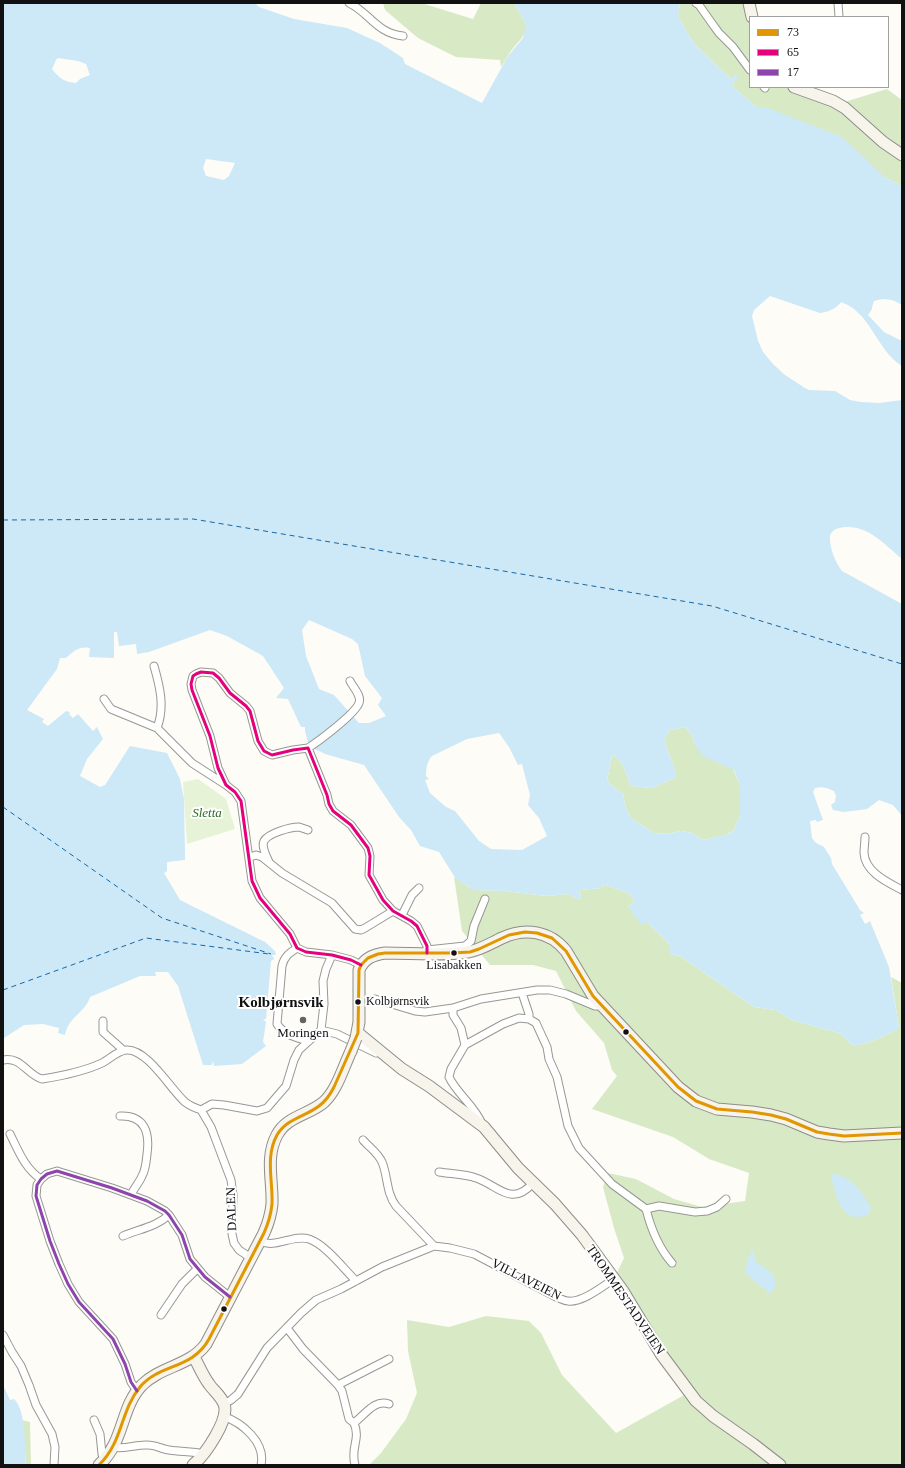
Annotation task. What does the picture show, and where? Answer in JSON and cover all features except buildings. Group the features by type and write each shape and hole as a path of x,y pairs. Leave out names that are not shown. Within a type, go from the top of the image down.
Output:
{"main road":[{"path":"749,3 752,16"},
{"path":"797,88 833,101 844,108 883,142 902,155"},
{"path":"101,1462 113,1447 137,1391 152,1377 194,1357 206,1344 266,1228 271,1212 272,1195 270,1165 272,1147 275,1140 281,1128 298,1116 318,1107 330,1095 357,1035 359,976 361,965 368,958 385,953 427,951 470,952 509,935 525,932 544,934 556,940 566,950 593,996 602,1006 678,1087 686,1094 703,1104 724,1110 771,1115 786,1119 817,1132 829,1134 844,1136 902,1133"},
{"name":"TROMMESTADVEIEN","path":"357,1035 402,1069 429,1086 484,1128 518,1168 555,1204 582,1235 614,1279 661,1354 696,1401 713,1416 780,1465"},
{"path":"193,1465 204,1454 218,1431 223,1416 224,1404 209,1384 194,1357"}],"street":[{"path":"349,3 355,6 375,25 386,31 403,36"},
{"path":"696,3 749,69"},
{"path":"838,3 839,16"},
{"path":"154,666 161,698 160,719 157,728"},
{"path":"226,785 218,768 210,736 192,690 191,684 196,674 201,672 213,673 219,678 230,693 246,706 250,712 258,741 264,751 272,755 308,748 321,740 352,713 359,704 360,698 350,681"},
{"path":"104,699 111,709 157,728 192,763 235,792 241,801 250,857 252,881 260,898 290,934 297,948 306,952 350,960 361,965"},
{"path":"308,748 333,811 351,825 368,848 370,856 369,875 383,900 393,910 411,920 417,926 427,946 427,951 465,946 471,941 474,926 485,898"},
{"path":"270,864 263,845 264,840 270,835 290,828 301,828 308,830"},
{"path":"865,837 864,853 868,868 902,890"},
{"path":"250,857 256,855 262,857 282,873 332,903 355,929 361,930 365,928 393,910"},
{"path":"402,915 412,895 420,888"},
{"path":"297,948 287,955 282,966 277,1024 280,1029 295,1038 308,1041"},
{"path":"3,1060 9,1059 18,1062 30,1073 42,1079 85,1069 102,1063 122,1051 128,1050 146,1059 162,1073 184,1100 192,1107 201,1110 212,1104 257,1112 267,1108 286,1086 294,1060 300,1050 321,1030 324,1004 323,980 332,956"},
{"path":"374,999 414,1011 425,1012 453,1008 481,999 537,990 550,990 566,994 595,1006 602,1006"},
{"path":"522,993 529,1018"},
{"path":"453,1008 453,1015 461,1028 465,1045"},
{"path":"484,1128 480,1119 451,1082 449,1077 452,1069 465,1045 514,1020 519,1018 529,1018 536,1023 547,1047 549,1060 557,1077 568,1126 579,1148 612,1184 646,1209 650,1225 657,1241 663,1253 672,1263"},
{"path":"103,1021 103,1032 121,1048 122,1051"},
{"name":"TROMMESTADVEIEN","path":"321,1030 337,1034 360,1044 402,1069"},
{"name":"DALEN","path":"201,1110 211,1127 231,1180 233,1195 232,1234 234,1243 239,1250 251,1258"},
{"path":"120,1116 133,1117 142,1122 145,1128 148,1144 146,1164 142,1176 131,1195"},
{"path":"10,1134 22,1158 29,1168 41,1179"},
{"path":"224,1404 238,1394 267,1348 316,1300 389,1264 434,1246 391,1199 382,1161 363,1140"},
{"path":"137,1391 131,1382 125,1364 113,1339 79,1302 62,1271 50,1241 36,1196 41,1179 47,1174 57,1171 80,1177 131,1195 147,1201 165,1211 182,1235 190,1259 197,1269 204,1277 230,1297"},
{"path":"439,1172 476,1177 504,1193 511,1195 530,1188 533,1183"},
{"path":"646,1209 658,1206 695,1212 707,1211 717,1207 726,1199"},
{"path":"123,1236 136,1230 149,1228 169,1215"},
{"path":"260,1241 264,1244 273,1244 300,1238 309,1239 330,1254 356,1281"},
{"name":"VILLAVEIEN","path":"434,1246 474,1254 556,1297 569,1301 578,1300 614,1279"},
{"path":"160,1315 182,1284 197,1269"},
{"path":"287,1328 303,1349 342,1391 349,1419 354,1423 357,1436 353,1457 355,1465"},
{"path":"3,1335 21,1366 36,1405 52,1434 55,1447 54,1465"},
{"path":"338,1385 389,1359"},
{"path":"354,1423 376,1404 384,1402 390,1404"},
{"path":"223,1416 238,1423 253,1437 262,1452 261,1465"},
{"path":"94,1420 100,1434 102,1454 101,1462"},
{"path":"113,1447 119,1449 137,1445 149,1445 168,1450 204,1454"}],"green space":[{"path":"383,3 421,3 473,19 481,3 514,3 526,24 526,28 524,35 501,67 500,60 456,57 418,38 385,10"},
{"path":"680,3 744,3 749,20 749,88 802,88 831,106 887,89 902,100 902,186 758,108 734,88 732,84 738,77 731,79 694,44 678,16"},
{"path":"685,727 692,735 694,743 733,769 740,785 740,816 733,831 726,835 703,840 692,833 681,831 667,834 654,833 632,819 626,809 623,794 607,780 612,756 614,755 622,765 631,786 652,788 675,778 674,768 665,738 670,730"},
{"name":"Sletta","path":"198,779 226,799 235,829 187,844 183,782"},
{"path":"454,877 474,890 505,891 546,896 568,894 581,900 580,890 602,888 603,884 628,893 635,901 628,907 647,922 670,945 670,954 680,956 754,1007 776,1010 792,1020 839,1033 854,1045 869,1042 899,1028 891,977 902,983 902,1465 369,1465 381,1453 406,1419 417,1393 408,1351 407,1320 449,1327 486,1316 529,1321 541,1333 562,1375 616,1433 686,1394 614,1279 624,1258 603,1187 608,1173 636,1179 674,1199 702,1207 745,1201 749,1173 709,1159 673,1137 592,1109 617,1076 612,1070 604,1043 576,1011 556,971 533,965 490,965 462,931"},
{"path":"22,1420 30,1422 31,1465 26,1465"}],"water":[{"path":"3,3 255,3 259,7 294,19 347,28 380,43 403,58 405,64 482,103 508,56 523,38 526,24 514,3 680,3 678,16 694,44 731,79 735,74 739,77 732,84 734,88 758,108 765,107 842,137 884,177 902,186 902,305 889,299 874,301 872,309 868,315 884,332 902,341 902,366 886,351 860,314 841,302 832,310 820,313 770,296 754,310 752,316 758,341 763,352 785,375 805,388 809,390 835,391 850,400 861,402 879,403 902,400 902,561 901,558 876,537 862,529 854,527 846,527 833,531 830,535 830,544 837,563 842,571 902,604 902,816 893,805 879,800 867,809 844,812 833,810 831,805 835,802 836,796 834,791 820,787 815,788 813,792 823,820 817,822 816,820 810,821 812,838 816,843 824,847 831,858 832,864 860,910 864,913 860,915 865,924 870,921 889,967 899,1028 869,1042 854,1045 839,1033 792,1020 776,1010 754,1007 680,956 670,954 670,945 647,922 642,925 628,907 635,901 628,893 603,884 602,888 580,890 581,900 568,894 546,896 505,891 474,890 465,887 470,887 456,879 439,852 420,846 411,830 399,817 364,765 325,754 309,746 305,727 301,727 288,699 276,698 284,688 263,656 227,636 210,630 149,652 137,654 136,644 119,646 117,632 114,632 114,658 89,657 90,648 83,648 77,650 66,658 60,658 57,669 27,710 44,719 42,722 48,726 66,711 70,712 69,714 73,718 78,714 93,731 97,727 103,739 87,759 80,776 100,787 105,785 130,746 167,753 180,779 184,799 185,860 167,862 167,871 164,873 180,900 265,942 275,951 276,955 272,955 274,959 271,961 266,1019 263,1019 266,1022 263,1042 266,1046 242,1064 214,1066 213,1061 212,1065 203,1065 178,986 168,972 155,972 156,976 140,976 90,997 85,1007 70,1023 65,1035 58,1033 59,1028 43,1024 24,1025 4,1038","holes":["58,58 78,61 86,64 90,75 80,79 76,83 65,81 52,69","206,159 235,163 229,176 224,180 206,176 203,168","309,620 352,639 358,644 365,676 382,698 378,705 386,716 369,723 359,723 334,695 319,689 306,656 302,630","685,727 692,735 694,743 701,754 734,770 740,785 740,816 733,831 729,834 703,840 692,833 681,831 667,834 654,833 632,819 626,809 623,794 607,780 612,756 614,755 620,762 631,786 652,788 675,778 674,768 665,738 670,730","499,733 509,747 518,765 522,764 530,795 528,805 539,818 547,836 522,850 491,849 479,841 455,811 446,807 430,793 425,780 429,779 426,776 427,768 429,760 432,756 467,739"]},
{"path":"836,1174 848,1179 861,1191 871,1208 869,1214 860,1217 852,1216 846,1213 841,1207 831,1175"},
{"path":"751,1251 754,1251 755,1261 773,1274 776,1284 771,1293 769,1293 747,1274 747,1260"},
{"path":"3,1385 10,1400 14,1399 21,1411 24,1430 26,1465 3,1465"}],"ferry route":[{"path":"3,520 193,519 712,606 902,664"},
{"path":"3,807 162,918 271,954"},
{"path":"3,990 146,938 269,954"}],"transit line":[{"name":"65","path":"361,965 351,960 332,955 306,952 297,948 290,934 260,898 252,881 241,801 235,792 226,785 218,768 210,736 192,690 191,684 193,676 196,674 201,672 213,673 219,678 230,693 246,706 250,711 258,741 264,751 272,755 308,748 333,811 351,825 368,848 370,856 369,875 383,900 393,911 417,926 427,946 427,953"},
{"name":"73","path":"99,1465 113,1446 133,1396 140,1387 148,1379 194,1356 202,1349 209,1339 268,1223 272,1204 270,1160 273,1143 281,1129 296,1118 314,1110 328,1098 358,1033 359,970 361,965 368,958 385,953 470,952 509,935 525,932 537,933 552,938 566,951 593,996 678,1087 696,1101 717,1109 771,1115 786,1119 817,1132 829,1134 844,1136 902,1133"},
{"name":"17","path":"137,1391 131,1382 125,1364 113,1339 79,1302 68,1284 50,1241 36,1196 37,1185 41,1179 47,1174 57,1171 112,1188 147,1201 165,1211 182,1235 190,1259 205,1277 230,1297"}],"place":[{"name":"Lisabakken","path":"454,953"},
{"name":"Kolbjørnsvik","path":"358,1002"},
{"name":"Moringen","path":"303,1020"}],"district":[{"name":"Kolbjørnsvik","path":"281,1003"}]}
